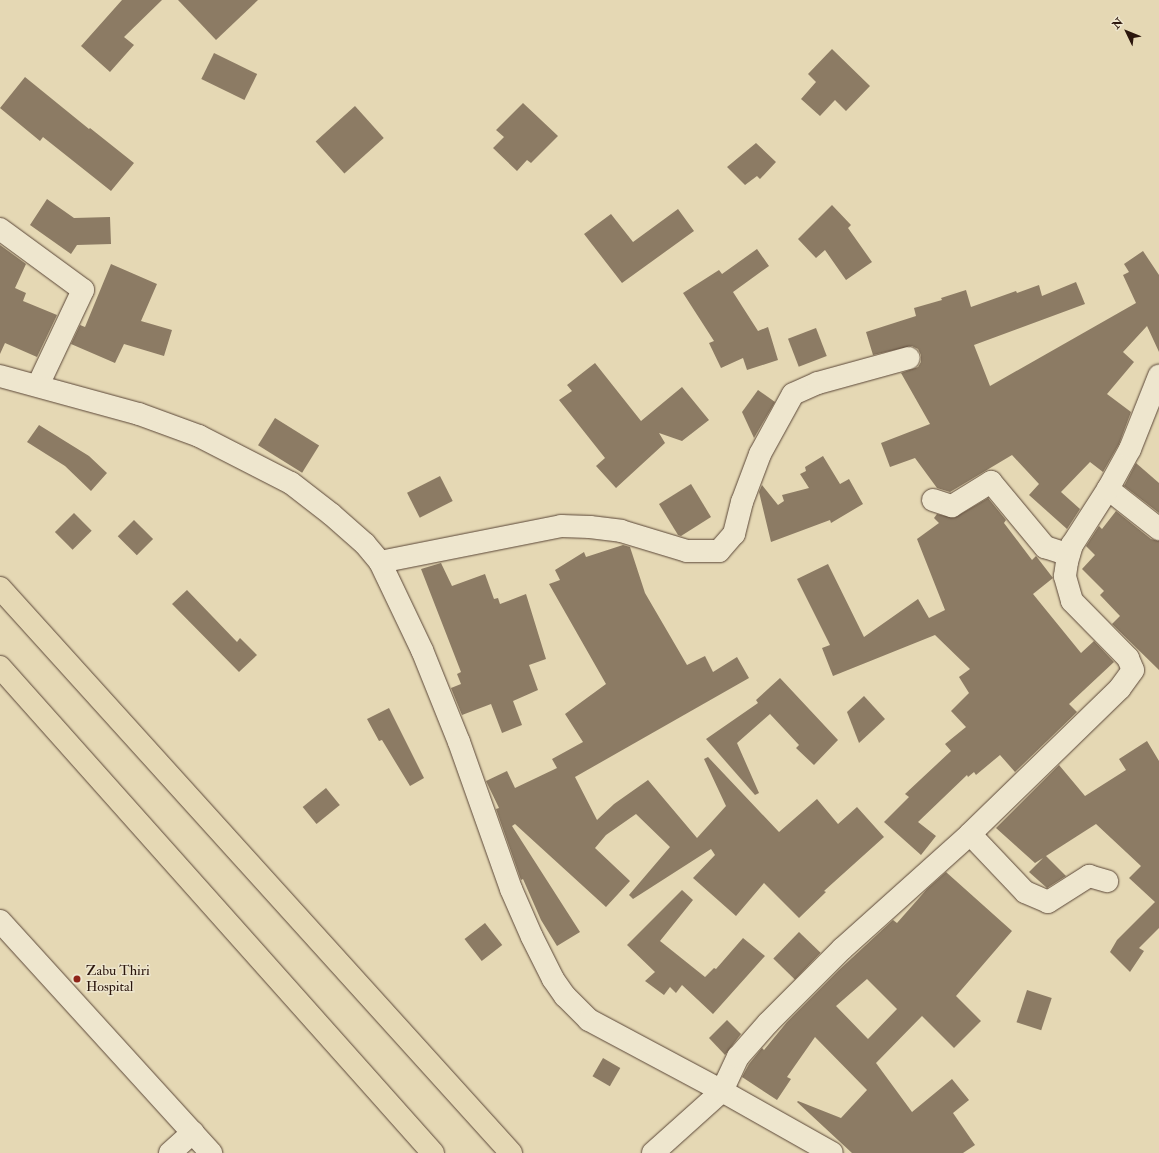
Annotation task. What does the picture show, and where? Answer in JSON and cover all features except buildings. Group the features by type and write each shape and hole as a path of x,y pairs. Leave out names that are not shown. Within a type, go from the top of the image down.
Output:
{"main road":[{"path":"0,588 511,1153"},
{"path":"0,667 433,1153"}],"street":[{"path":"0,229 84,290 38,386"},
{"path":"380,562 561,526 590,527 621,531 687,551 719,550 734,534 742,502 760,454 793,394 818,383 909,358"},
{"path":"0,376 139,414 199,436 291,483 331,514 365,544 380,562 433,678 459,742 511,889 536,944 564,996 589,1020 722,1091 832,1153"},
{"path":"653,1153 722,1091 738,1057 768,1023 842,949 970,834 1120,688 1133,670 1128,658 1072,601 1065,576 1072,545 1108,489 1130,450 1159,376"},
{"path":"933,500 952,506 991,482 1045,546 1069,554"},
{"path":"1108,489 1159,529"},
{"path":"970,834 1025,892 1048,902 1089,876 1108,881"},
{"path":"0,921 211,1153"},
{"path":"170,1153 193,1132"}],"place":[{"name":"Zabu Thiri Hospital","path":"77,979"}]}
